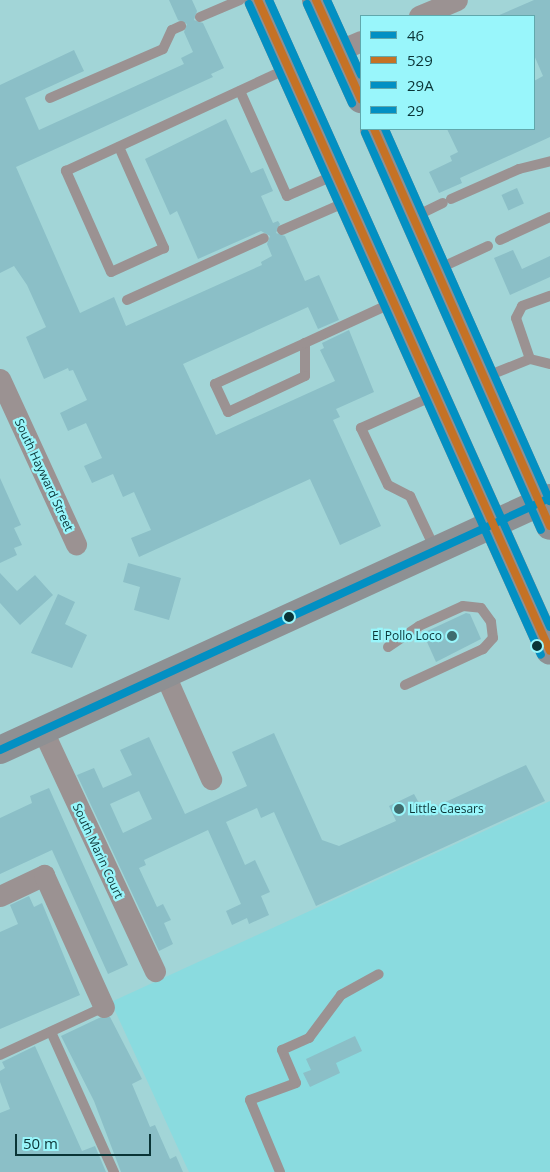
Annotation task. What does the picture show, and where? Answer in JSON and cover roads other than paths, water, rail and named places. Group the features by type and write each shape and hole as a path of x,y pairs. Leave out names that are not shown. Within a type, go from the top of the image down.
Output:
{"main road":[{"path":"258,0 550,651"},
{"path":"316,0 350,46 360,94"},
{"path":"0,750 493,525 546,509 484,377 374,130"}],"street":[{"path":"422,15 457,0"},
{"name":"South Hayward Street","path":"1,382 76,544"},
{"path":"164,675 211,779"},
{"name":"South Marin Court","path":"43,731 155,970"},
{"path":"0,896 44,875 104,1008"}],"lane":[{"path":"200,17 240,0"},
{"path":"50,98 163,49 172,30 181,26"},
{"path":"119,147 164,248 111,272 66,171 288,69"},
{"path":"240,91 287,196 336,175"},
{"path":"413,217 519,169 550,161"},
{"path":"282,230 347,202"},
{"path":"500,240 550,217"},
{"path":"127,300 264,238"},
{"path":"437,270 488,246"},
{"path":"530,359 516,318 522,306 550,296"},
{"path":"305,342 305,376 228,412 215,384 305,342 393,302"},
{"path":"484,377 530,359 550,364"},
{"path":"434,396 361,428 388,485 410,496 436,551"},
{"path":"388,647 419,626 464,606 480,608 491,622 493,638 483,650 405,685"},
{"path":"280,1172 250,1100 296,1084 282,1050 309,1038 341,995 379,974"},
{"path":"0,1055 104,1008"},
{"path":"51,1032 114,1172"}],"place":[{"name":"El Pollo Loco","path":"452,636"},
{"name":"Little Caesars","path":"399,809"}]}
